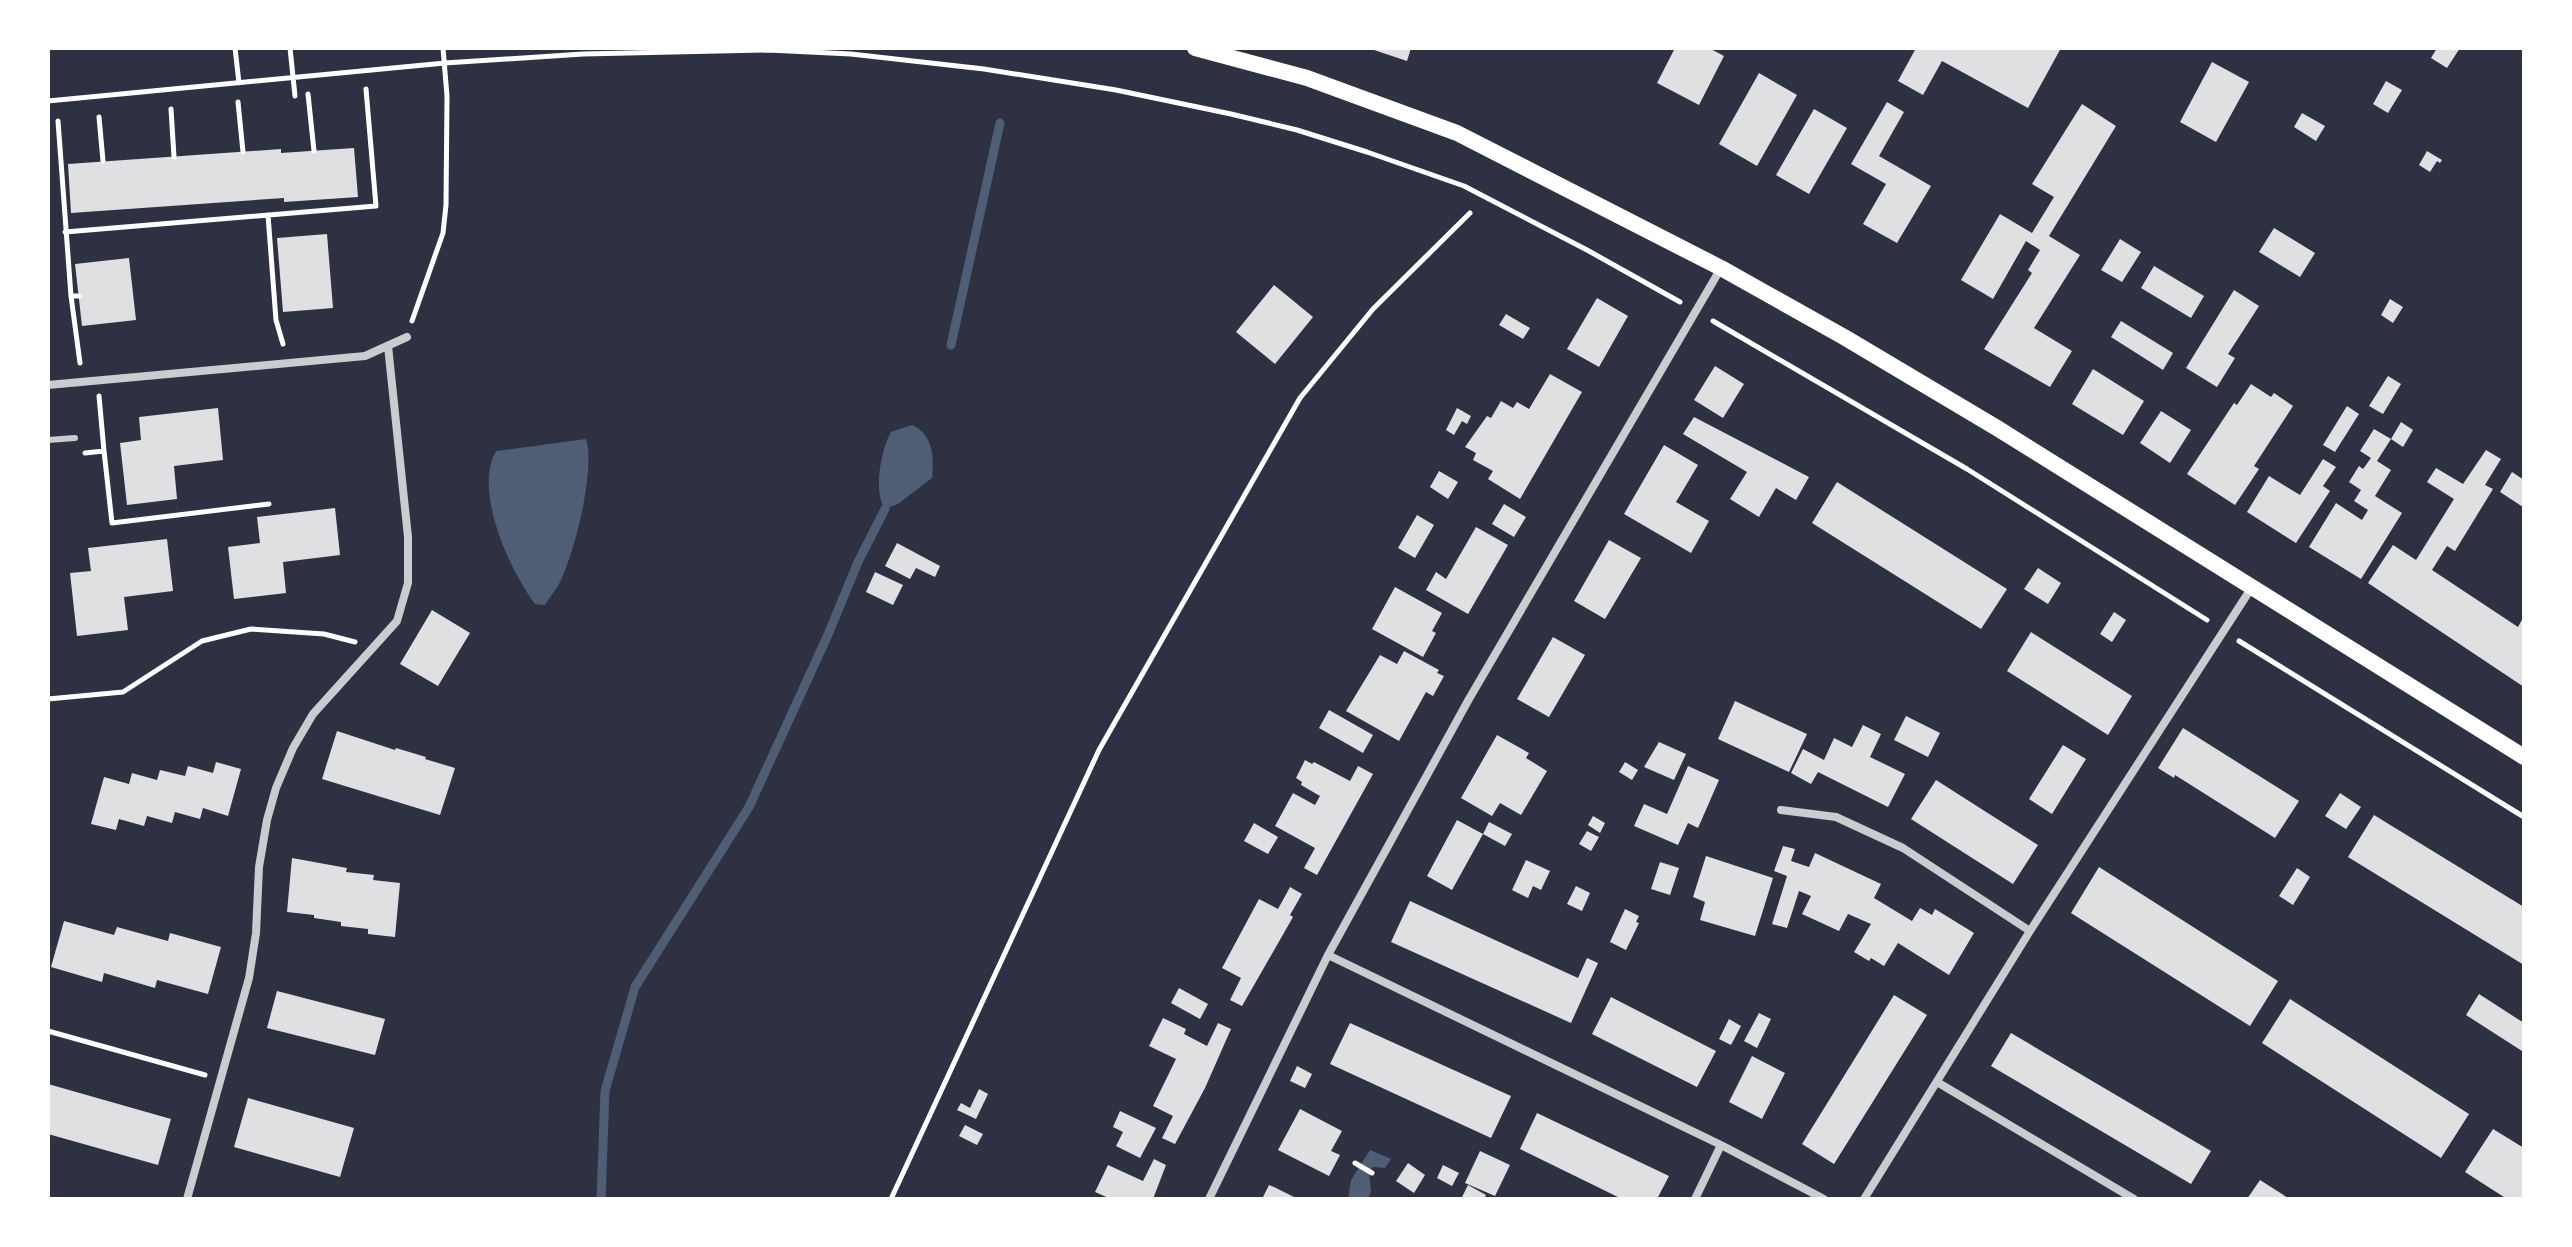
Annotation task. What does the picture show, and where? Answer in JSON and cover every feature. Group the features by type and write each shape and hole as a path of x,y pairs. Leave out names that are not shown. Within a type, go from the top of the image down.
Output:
{"main road":[{"path":"1195,48 1307,78 1457,133 1721,268 1919,381 2524,757"}],"street":[{"path":"1209,1199 1328,955 1469,699 1721,268"},
{"path":"48,385 365,356 407,337"},
{"path":"187,1199 249,978 256,933 259,867 276,788 293,748 313,714 397,621 408,583 408,537 388,346"},
{"path":"1864,1199 2030,931 2253,586"},
{"path":"1781,810 1836,817 1903,848 2030,931"},
{"path":"1328,955 1721,1145 1824,1199"},
{"path":"1937,1082 2134,1199"},
{"path":"1695,1199 1721,1145"}],"lane":[{"path":"48,440 75,438"}],"path":[{"path":"235,48 239,83"},
{"path":"290,48 295,96"},
{"path":"407,337 443,233 446,205 443,48"},
{"path":"48,101 445,63 583,54 768,50 865,55 984,69 1116,90 1297,130 1464,186 1696,311 1819,380 1953,461 2524,817"},
{"path":"65,232 376,206 366,89"},
{"path":"308,94 314,151"},
{"path":"238,102 243,152"},
{"path":"171,109 174,157"},
{"path":"99,117 103,161"},
{"path":"58,121 65,232 82,381"},
{"path":"891,1199 1099,750 1300,398 1373,309 1470,213"},
{"path":"268,215 276,277 276,320"},
{"path":"71,296 79,296"},
{"path":"97,380 112,523 269,504"},
{"path":"76,453 104,451"},
{"path":"48,699 123,692 202,641 251,629 324,634 375,648"},
{"path":"48,1031 220,1079"},
{"path":"1355,1163 1372,1173"}],"water":[{"path":"912,425 929,441 932,478 898,504 885,509 879,493 884,449 891,432"},
{"path":"586,439 586,490 571,554 559,584 545,605 535,604 515,572 498,530 489,487 490,468 496,451"},
{"path":"1370,1150 1391,1159 1385,1168 1369,1170 1371,1192 1368,1199 1348,1199 1351,1180"}],"building":[{"path":"1368,48 1411,48 1407,61"},
{"path":"1675,48 1709,48 1724,56 1699,105 1657,83"},
{"path":"1916,48 2061,48 2028,108 1942,61 1923,95 1898,81"},
{"path":"2437,48 2460,48 2447,68 2431,58"},
{"path":"2212,62 2249,82 2216,142 2180,122"},
{"path":"1759,73 1797,95 1757,166 1719,144"},
{"path":"2386,81 2402,90 2388,113 2373,104"},
{"path":"1887,102 1904,112 1879,156 1931,186 1897,243 1863,224 1886,184 1851,164"},
{"path":"2082,104 2116,126 2049,236 2080,255 2034,328 2072,351 2050,387 1984,349 2032,273 2028,270 2040,250 2026,241 1993,299 1961,280 2000,214 2032,233 2054,197 2032,184"},
{"path":"1814,109 1847,128 1809,194 1776,175"},
{"path":"2302,113 2325,126 2316,141 2294,127"},
{"path":"354,148 358,197 284,202 284,198 71,213 68,164 281,149 281,153"},
{"path":"2427,151 2442,160 2440,163 2437,161 2430,172 2419,165"},
{"path":"2274,228 2315,253 2300,277 2259,252"},
{"path":"327,234 333,308 283,312 277,238"},
{"path":"2120,239 2141,252 2122,282 2101,270"},
{"path":"129,258 136,320 82,326 75,264"},
{"path":"2154,266 2204,296 2191,318 2141,288"},
{"path":"1274,285 1313,317 1275,364 1236,332"},
{"path":"2234,290 2259,306 2228,354 2235,358 2217,387 2186,368"},
{"path":"1597,298 1628,316 1599,367 1567,349"},
{"path":"2390,299 2403,307 2393,323 2381,315"},
{"path":"1506,314 1530,328 1523,339 1499,325"},
{"path":"2121,321 2173,353 2163,370 2111,337"},
{"path":"1715,366 1744,384 1723,418 1694,400"},
{"path":"2093,369 2144,401 2123,435 2072,404"},
{"path":"1550,374 1582,392 1520,499 1488,479 1493,471 1473,460 1476,453 1465,447 1487,416 1491,418 1501,401 1513,408 1517,402 1529,409"},
{"path":"2388,376 2401,384 2383,414 2369,406"},
{"path":"2251,384 2271,397 2274,393 2293,406 2254,466 2259,469 2235,505 2187,474 2234,403 2237,405"},
{"path":"2347,406 2359,414 2335,452 2323,445"},
{"path":"218,408 223,460 174,466 177,499 127,505 120,443 141,440 139,417"},
{"path":"1457,408 1471,416 1467,424 1462,421 1454,435 1446,430"},
{"path":"2161,411 2191,430 2170,463 2140,443"},
{"path":"1694,417 1809,477 1796,500 1776,488 1759,517 1730,499 1747,472 1683,434"},
{"path":"2401,422 2413,430 2403,447 2391,439"},
{"path":"2374,429 2391,439 2377,461 2391,470 2375,496 2402,513 2361,579 2309,547 2336,503 2362,520 2368,510 2354,501 2361,490 2349,482 2359,466 2363,469 2371,458 2360,451"},
{"path":"1664,445 1698,465 1676,502 1709,521 1691,553 1624,514"},
{"path":"2486,450 2501,459 2485,485 2493,489 2455,551 2447,546 2432,570 2518,627 2524,616 2524,687 2368,583 2393,545 2416,560 2454,499 2427,482 2436,468 2463,484"},
{"path":"2323,459 2336,467 2323,486 2330,491 2296,543 2247,512 2269,476 2300,495"},
{"path":"1439,471 1458,482 1448,499 1430,487"},
{"path":"2512,472 2524,480 2523,507 2500,492"},
{"path":"1837,482 2007,589 1981,629 1812,523"},
{"path":"1504,504 1526,517 1514,537 1492,524"},
{"path":"335,508 340,555 283,562 286,593 234,599 228,547 260,543 257,517"},
{"path":"1417,515 1434,525 1415,558 1398,548"},
{"path":"1476,527 1508,545 1468,614 1426,590 1436,572 1446,579"},
{"path":"167,539 173,591 124,597 128,630 77,636 70,573 91,571 88,548"},
{"path":"1609,540 1641,558 1605,619 1574,601"},
{"path":"897,543 940,566 935,577 916,568 910,579 885,566"},
{"path":"2038,568 2061,583 2048,604 2024,589"},
{"path":"875,572 903,585 893,605 866,592"},
{"path":"1395,587 1442,613 1432,631 1436,633 1423,657 1372,629"},
{"path":"432,610 470,633 438,686 400,664"},
{"path":"2114,612 2126,620 2112,642 2100,634"},
{"path":"2031,632 2132,696 2108,735 2007,671"},
{"path":"1553,637 1585,655 1549,717 1517,699"},
{"path":"1404,651 1439,670 1437,673 1444,676 1433,696 1426,692 1399,741 1346,711 1380,655 1397,664"},
{"path":"1735,701 1807,734 1789,772 1718,739"},
{"path":"1329,710 1373,735 1363,753 1319,728"},
{"path":"1906,716 1940,733 1928,757 1894,740"},
{"path":"1863,725 1881,734 1870,757 1905,774 1888,807 1818,772 1811,784 1791,773 1803,749 1824,760 1834,738 1852,747"},
{"path":"2183,728 2299,801 2275,838 2175,775 2174,778 2158,768"},
{"path":"337,731 455,768 440,815 322,779"},
{"path":"1497,735 1529,753 1526,758 1547,771 1521,815 1500,803 1492,816 1461,798"},
{"path":"1659,742 1686,754 1674,780 1644,767"},
{"path":"2063,745 2086,759 2052,814 2029,799"},
{"path":"1305,760 1350,781 1358,766 1373,774 1317,875 1304,868 1315,848 1275,826 1293,793 1315,805 1320,796 1301,785 1302,782 1296,778"},
{"path":"216,762 241,769 228,816 203,808 200,819 175,812 172,823 147,816 144,826 119,819 116,830 91,824 104,777 129,784 132,773 157,780 160,770 185,776 188,766 213,773"},
{"path":"1625,762 1638,770 1632,780 1619,772"},
{"path":"1688,766 1719,780 1698,828 1688,823 1678,845 1634,826 1644,804 1667,814"},
{"path":"1936,780 2038,845 2013,884 1911,819"},
{"path":"2340,793 2361,807 2346,829 2325,816"},
{"path":"2374,815 2524,907 2524,965 2348,857"},
{"path":"1593,816 1605,823 1600,833 1588,825"},
{"path":"1457,820 1483,834 1452,890 1427,876"},
{"path":"1489,822 1512,834 1505,846 1483,834"},
{"path":"1254,823 1278,837 1268,854 1244,841"},
{"path":"1587,831 1599,837 1591,851 1579,844"},
{"path":"1783,846 1795,849 1791,861 1809,867 1815,853 1881,884 1874,898 1912,921 1920,908 1932,915 1935,909 1974,933 1949,975 1898,943 1884,966 1871,958 1869,961 1854,952 1871,924 1848,914 1839,931 1802,914 1811,896 1799,891 1787,928 1772,924 1787,876 1774,871"},
{"path":"1706,856 1773,878 1755,936 1700,920 1705,902 1693,897"},
{"path":"292,858 347,868 346,872 374,875 373,880 400,883 395,937 368,934 368,929 341,926 341,922 314,918 314,915 287,912"},
{"path":"1526,860 1550,871 1541,890 1533,886 1528,898 1512,890"},
{"path":"1660,862 1679,868 1670,895 1651,889"},
{"path":"2099,867 2278,981 2250,1026 2071,913"},
{"path":"2297,868 2310,877 2293,905 2279,896"},
{"path":"1576,886 1590,893 1582,911 1567,904"},
{"path":"1290,887 1302,894 1290,915 1293,917 1242,1006 1230,1000 1241,978 1222,968 1259,899 1278,909"},
{"path":"1410,901 1578,978 1587,958 1598,963 1571,1023 1391,942"},
{"path":"1625,909 1639,916 1636,922 1639,923 1626,950 1610,942"},
{"path":"64,921 114,935 117,927 168,941 170,933 221,947 208,994 157,980 155,988 104,973 102,982 51,967"},
{"path":"1179,988 1208,1004 1200,1019 1171,1003"},
{"path":"277,991 385,1019 375,1055 267,1028"},
{"path":"2479,994 2524,1023 2522,1051 2466,1015"},
{"path":"1894,995 1927,1015 1834,1164 1802,1144"},
{"path":"1611,997 1716,1051 1697,1087 1592,1034"},
{"path":"2290,999 2469,1114 2441,1158 2262,1043"},
{"path":"1759,1013 1771,1019 1757,1048 1744,1041"},
{"path":"1163,1018 1186,1029 1184,1034 1207,1046 1218,1023 1231,1029 1205,1088 1175,1144 1162,1138 1173,1116 1153,1106 1176,1059 1149,1046"},
{"path":"1729,1019 1741,1026 1731,1045 1719,1039"},
{"path":"1350,1023 1511,1096 1491,1138 1330,1064"},
{"path":"2011,1033 2211,1151 2191,1184 1991,1066"},
{"path":"1752,1056 1785,1073 1762,1119 1729,1102"},
{"path":"1297,1066 1312,1074 1305,1088 1290,1081"},
{"path":"48,1084 171,1119 158,1165 48,1134"},
{"path":"979,1089 988,1094 976,1119 957,1110 961,1103 970,1108"},
{"path":"248,1098 354,1128 340,1177 234,1147"},
{"path":"1300,1109 1342,1131 1331,1151 1340,1155 1329,1176 1278,1150"},
{"path":"1120,1111 1156,1128 1140,1158 1116,1146 1123,1132 1113,1127"},
{"path":"1537,1113 1669,1176 1657,1199 1622,1199 1520,1149"},
{"path":"965,1125 983,1134 977,1145 959,1136"},
{"path":"2493,1129 2524,1148 2524,1199 2507,1199 2465,1172"},
{"path":"1480,1151 1510,1165 1495,1196 1465,1183"},
{"path":"1154,1159 1166,1165 1153,1199 1111,1199 1095,1192 1108,1165 1143,1181"},
{"path":"1408,1163 1425,1175 1414,1193 1396,1181"},
{"path":"1443,1165 1459,1173 1452,1186 1437,1178"},
{"path":"2260,1180 2282,1194 2289,1199 2247,1199"},
{"path":"1269,1185 1274,1187 1298,1199 1262,1199"},
{"path":"1468,1185 1486,1195 1484,1199 1461,1199"}],"waterway":[{"path":"951,345 1000,123"},
{"path":"601,1199 605,1091 635,987 749,807 858,562 885,509"}]}
